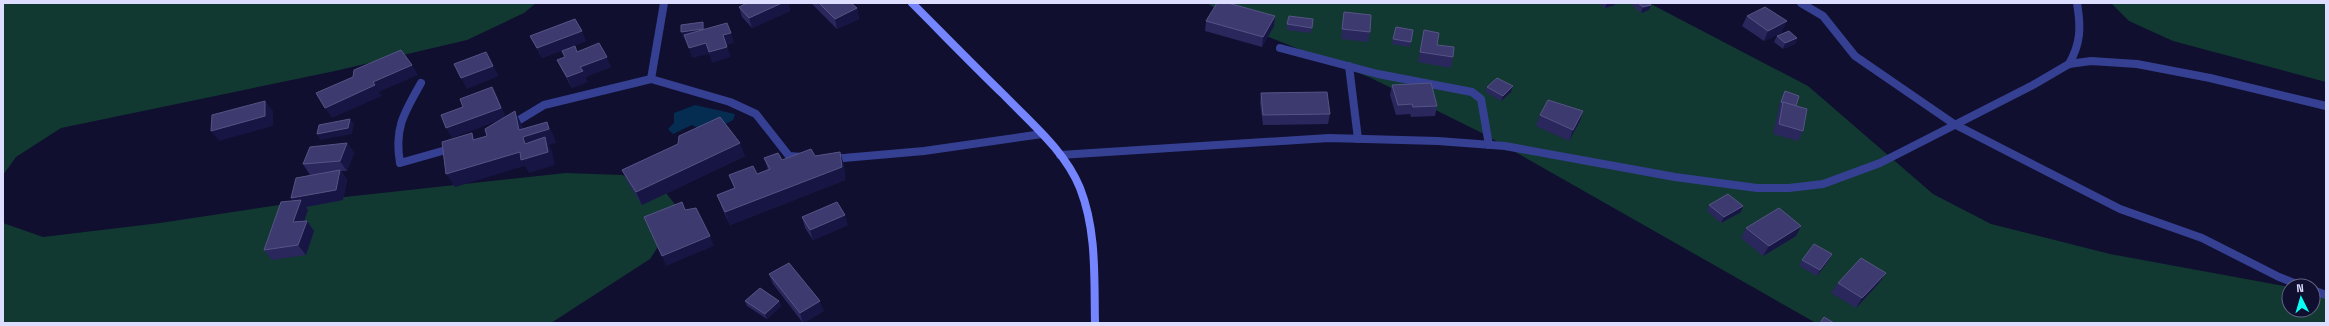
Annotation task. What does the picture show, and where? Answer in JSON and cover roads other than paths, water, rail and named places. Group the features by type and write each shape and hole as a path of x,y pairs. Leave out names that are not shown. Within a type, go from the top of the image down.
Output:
{"street":[{"path":"651,79 664,3"},
{"path":"912,3 1042,134 1060,155 1080,189 1090,228 1095,323"},
{"path":"1801,3 1823,16 1854,56 1954,124 2120,209 2202,238 2282,278"},
{"path":"2069,64 2079,47 2082,31 2077,3"},
{"path":"1280,48 1378,74 1472,92 1481,99 1489,145"},
{"path":"1060,155 1329,138 1438,141 1489,145 1683,178 1757,188 1789,188 1823,184 1880,163 2033,85 2069,64 2091,61 2137,64 2210,78 2326,106"},
{"path":"1349,66 1358,139"},
{"path":"504,129 544,105 651,79 730,102 756,114 789,156 810,158"},
{"path":"420,84 399,123 395,142 400,163 463,145"},
{"path":"825,159 839,160 924,151 1042,134"}],"water":[{"path":"695,105 735,114 733,120 707,134 692,125 673,134 668,129 674,123 674,113"}]}
